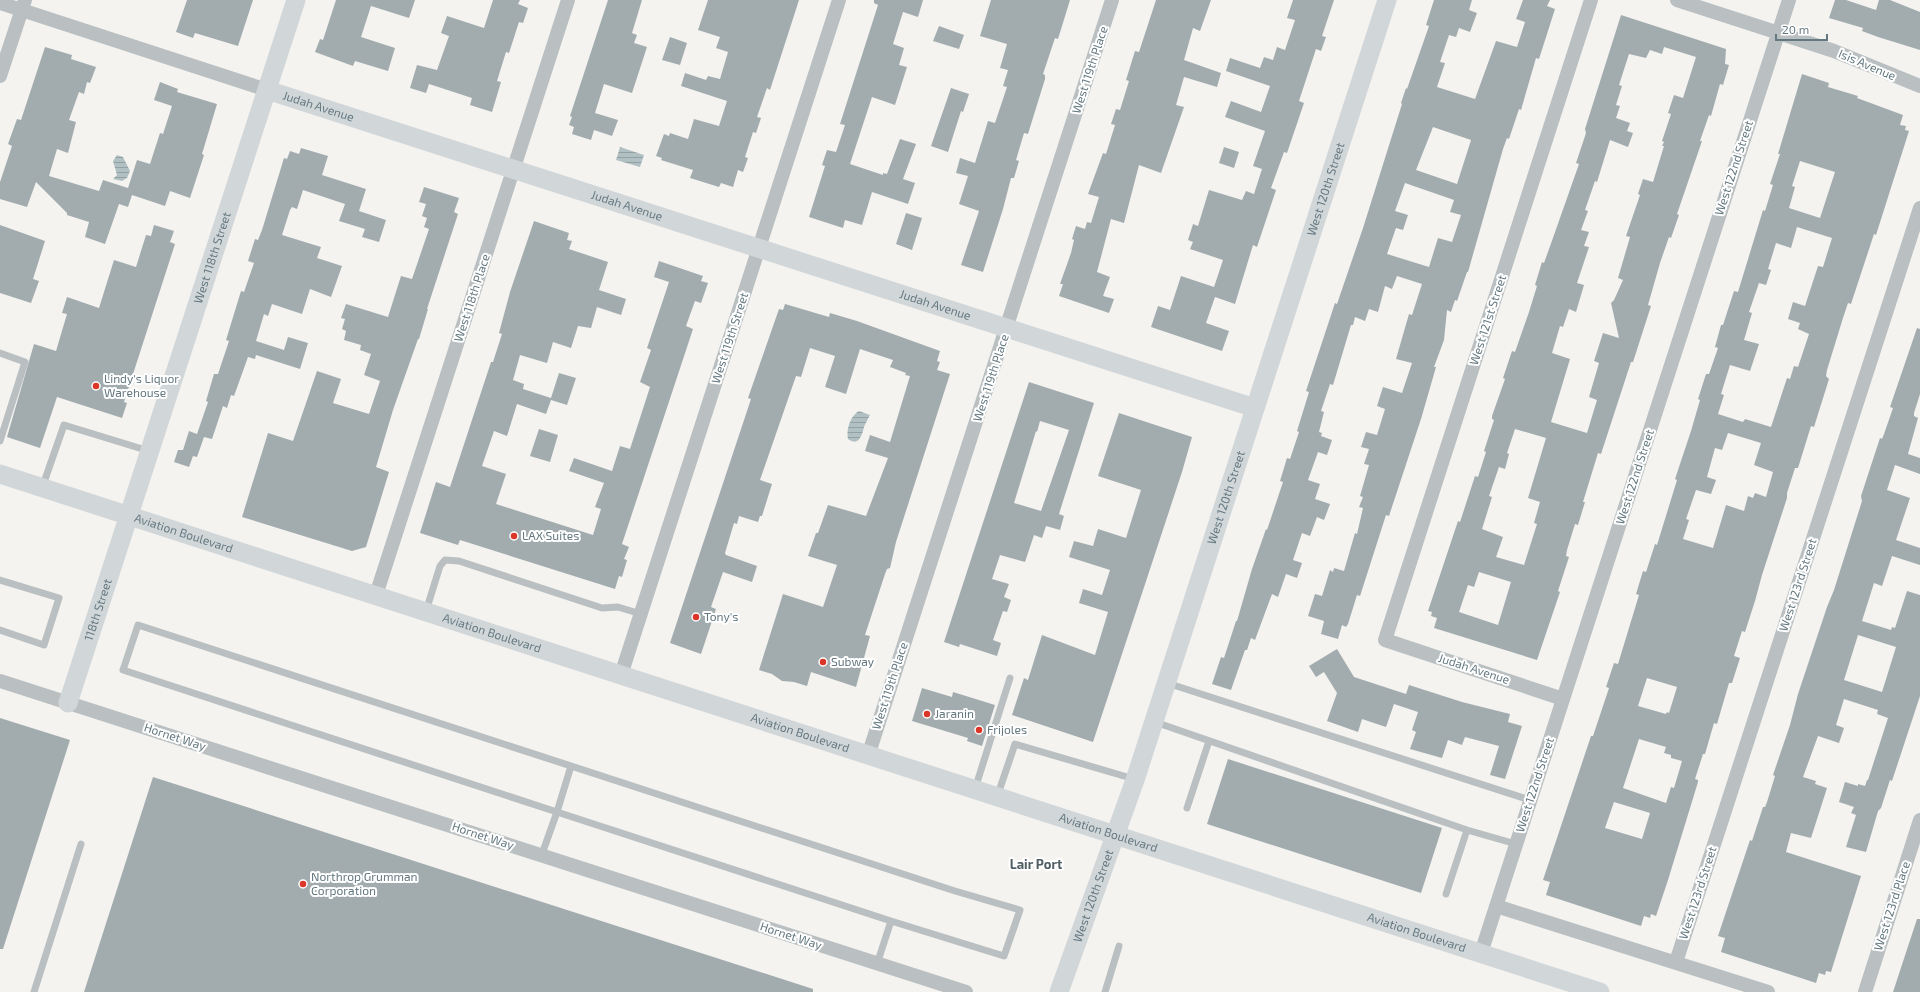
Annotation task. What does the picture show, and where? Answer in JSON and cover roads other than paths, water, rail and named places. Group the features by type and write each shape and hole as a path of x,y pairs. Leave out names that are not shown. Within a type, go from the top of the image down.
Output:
{"main road":[{"name":"West 118th Street","path":"128,516 296,0"},
{"name":"West 120th Street","path":"1059,992 1135,780 1387,0"},
{"name":"Judah Avenue","path":"267,90 1255,408"},
{"name":"Aviation Boulevard","path":"0,474 1600,992"},
{"name":"118th Street","path":"68,703 128,516"}],"street":[{"name":"West 118th Place","path":"376,595 568,0"},
{"name":"West 119th Street","path":"621,675 839,0"},
{"name":"West 119th Place","path":"868,756 1112,0"},
{"name":"West 121st Street","path":"1385,640 1591,0"},
{"name":"Isis Avenue","path":"1678,0 1834,52 1920,86"},
{"name":"West 122nd Street","path":"1481,953 1789,0"},
{"name":"Judah Avenue","path":"0,3 23,5 267,90"},
{"path":"0,76 23,5"},
{"name":"West 123rd Street","path":"1676,962 1920,208"},
{"name":"Judah Avenue","path":"1385,640 1563,699"},
{"name":"Hornet Way","path":"0,681 542,854 966,992"},
{"name":"West 123rd Place","path":"1865,992 1920,820"},
{"path":"1496,906 1768,992"}],"lane":[{"path":"0,353 25,362 0,441"},
{"path":"42,488 64,425 149,451"},
{"path":"426,611 440,566 445,560 459,561 602,608 618,607 641,614"},
{"path":"0,580 59,598 44,645 0,630"},
{"path":"138,625 955,891 1020,910 1004,956 891,921 557,812 123,670 138,625"},
{"path":"975,790 1010,678"},
{"path":"1166,683 1530,800"},
{"path":"1153,721 1467,830 1516,844"},
{"path":"1187,808 1209,741"},
{"path":"997,797 1015,744 1135,780"},
{"path":"542,854 571,766"},
{"path":"1446,894 1467,830"},
{"path":"34,992 81,844"},
{"path":"878,964 891,921"},
{"path":"1105,992 1119,946"}],"place":[{"name":"Lindy's Liquor Warehouse","path":"96,386"},
{"name":"LAX Suites","path":"514,536"},
{"name":"Tony's","path":"696,617"},
{"name":"Subway","path":"823,662"},
{"name":"Jaranin","path":"927,714"},
{"name":"Frijoles","path":"979,730"},
{"name":"Northrop Grumman Corporation","path":"303,884"}],"district":[{"name":"Lair Port","path":"1036,864"}]}
